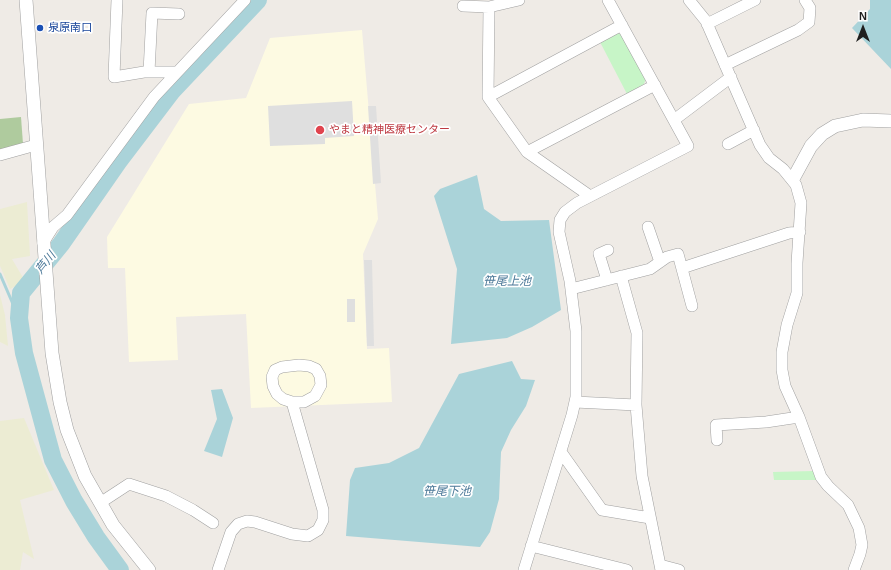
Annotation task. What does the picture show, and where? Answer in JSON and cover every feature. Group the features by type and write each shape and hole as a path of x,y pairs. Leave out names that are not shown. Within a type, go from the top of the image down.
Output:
{"street":[{"path":"26,0 46,286 52,353 60,402 77,458 100,503 127,544 149,570"},
{"path":"117,0 114,77 149,72 176,72"},
{"path":"44,248 53,227 67,215 154,97 245,0"},
{"path":"463,6 489,7 519,0"},
{"path":"524,570 575,402 576,331 571,289 560,232 560,220 565,212 590,196 688,146 608,0"},
{"path":"689,0 707,24 760,145 769,158 792,179 796,185 801,203 797,262 798,293 788,325 782,352 785,386 799,417 821,477 828,486 848,505 859,528 862,545 854,570"},
{"path":"707,24 756,0"},
{"path":"725,65 798,30 809,22 810,8 806,0"},
{"path":"489,7 488,97 527,152 590,196"},
{"path":"149,72 152,13 179,14"},
{"path":"488,97 622,25"},
{"path":"674,120 730,77"},
{"path":"527,152 655,85"},
{"path":"792,179 811,146 822,134 835,126 863,120 891,121"},
{"path":"728,144 754,130"},
{"path":"0,155 36,145"},
{"path":"648,227 660,262"},
{"path":"682,268 789,233 800,232"},
{"path":"607,280 599,254 608,250"},
{"path":"571,289 650,269 667,257 678,254 692,306"},
{"path":"621,276 637,333 636,405 642,476 650,518 660,568 679,570"},
{"path":"299,365 309,366 316,369 320,376 321,386 314,396 304,402 292,402 283,399 277,394 272,386 272,377 275,370 282,367 299,365"},
{"path":"218,570 231,532 238,524 247,521 255,522 292,534 308,536 318,530 323,520 323,510 292,402"},
{"path":"575,402 636,405"},
{"path":"717,440 716,425 766,422 799,417"},
{"path":"561,452 602,510 650,518"},
{"path":"100,503 129,484 166,496 193,510 213,523"},
{"path":"531,546 627,570"}],"shaded area":[{"path":"362,30 378,219 363,254 367,349 389,348 392,402 251,408 246,314 176,317 178,360 129,362 125,268 108,268 107,237 189,104 246,98 270,38"},
{"path":"352,101 354,136 325,138 325,144 270,146 268,106"},
{"path":"368,106 376,106 381,183 373,184"},
{"path":"364,260 372,260 374,346 367,346"},
{"path":"347,299 355,299 355,322 347,322"}],"green space":[{"path":"618,33 624,36 646,78 644,84 627,94 600,42"},
{"path":"21,117 23,144 0,152 0,119"},
{"path":"27,202 30,256 12,259 25,281 10,289 0,266 0,209"},
{"path":"0,295 5,315 8,346 0,342"},
{"path":"24,418 54,490 20,500 34,559 23,552 20,570 0,570 0,421"},
{"path":"813,471 817,480 774,480 773,472"}],"water":[{"path":"870,0 891,0 891,69 852,28 870,9"},
{"name":"笹尾上池","path":"477,175 484,209 501,221 549,220 561,310 532,327 507,338 451,344 457,269 434,196 440,189"},
{"name":"笹尾下池","path":"512,361 521,379 535,380 526,406 511,430 501,452 499,499 490,532 480,547 346,536 350,480 355,468 389,463 419,448 459,374"},
{"path":"222,389 233,418 222,457 204,451 217,419 211,390"}],"waterway":[{"name":"芦川","path":"120,570 96,537 74,501 53,460 24,353 19,318 21,293 61,244 118,162 172,91 258,0"},
{"path":"0,274 19,318"}],"place":[{"name":"泉原南口","path":"40,28"},
{"name":"やまと精神医療センター","path":"320,130"}]}
